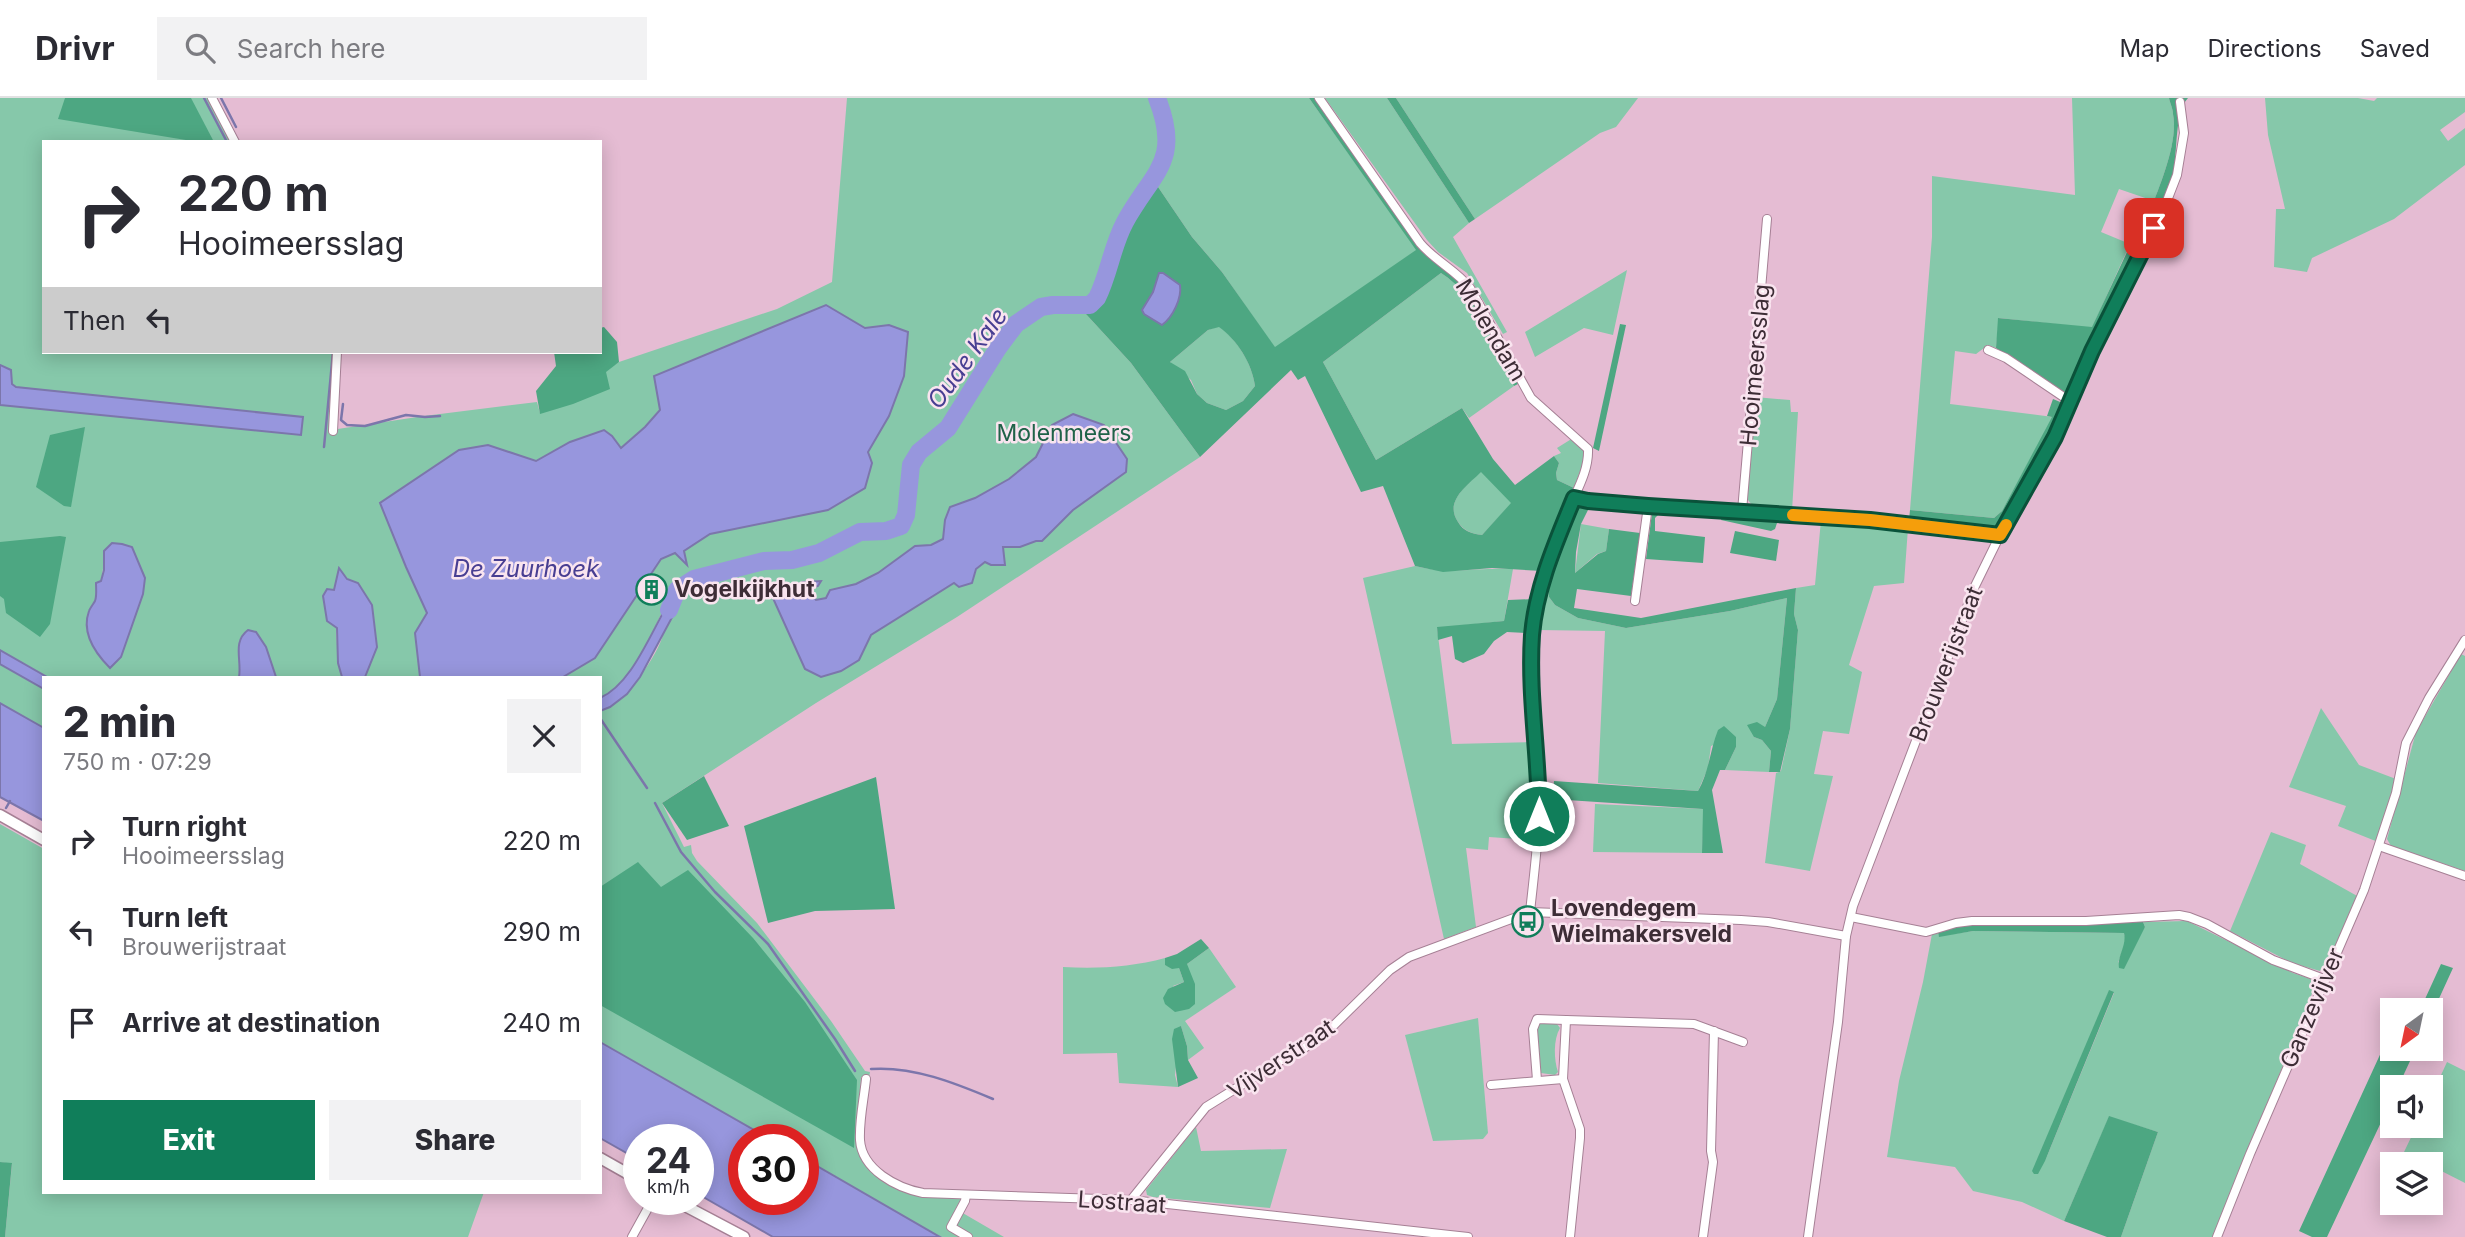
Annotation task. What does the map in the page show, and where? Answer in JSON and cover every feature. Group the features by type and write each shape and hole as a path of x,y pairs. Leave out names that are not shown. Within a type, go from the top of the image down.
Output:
{"street":[{"path":"212,98 234,140"},
{"name":"Molendam","path":"1319,98 1420,243 1470,288 1531,398 1588,449 1587,462 1574,498"},
{"name":"Brouwerijstraat","path":"1808,1237 1838,1022 1846,936 1865,872 1971,597 2000,535 2030,484 2071,402 2092,351 2165,206 2177,175 2184,132 2180,102"},
{"name":"Hooimeersslag","path":"1742,511 1767,219"},
{"path":"1987,350 2006,358 2071,402"},
{"path":"333,430 337,354"},
{"path":"1846,936 1741,919 1530,912 1539,816 1532,636 1544,576 1574,498 1648,506 1870,520 2000,535"},
{"path":"1635,601 1648,506"},
{"name":"Ganzevijver","path":"2217,1237 2249,1154 2361,896 2379,846 2406,743 2417,719 2465,640"},
{"path":"0,815 42,839"},
{"path":"2379,846 2465,876"},
{"name":"Vijverstraat","path":"1131,1200 1206,1107 1328,1031 1390,970 1409,957 1530,912"},
{"path":"1851,917 1926,932 1972,921 2086,921 2179,915 2198,920 2273,960 2324,979"},
{"path":"1537,1080 1533,1029 1537,1019 1694,1024 1743,1042"},
{"path":"1566,1020 1563,1079 1580,1129 1570,1237"},
{"path":"1703,1237 1713,1162 1714,1031"},
{"name":"Lostraat","path":"866,1079 860,1140 867,1160 885,1178 911,1191 1131,1200 1468,1237"},
{"path":"1491,1085 1563,1079"},
{"path":"602,1159 623,1171"},
{"path":"966,1195 951,1227 968,1237"},
{"path":"632,1237 644,1215"},
{"path":"702,1215 744,1237"}],"green space":[{"path":"0,98 210,98 232,140 42,140 42,354 335,354 331,430 537,402 540,413 619,362 777,309 832,282 847,98 1152,98 1161,117 1163,148 1129,206 1094,296 1046,302 1023,313 997,341 945,425 952,430 1004,346 1020,327 1049,309 1085,313 1131,363 1200,457 957,617 816,703 662,803 684,847 691,845 697,861 757,923 865,1071 870,1072 869,1078 861,1077 858,1131 867,1160 911,1191 966,1195 961,1212 1004,1237 940,1237 819,1167 819,1124 744,1124 602,1043 602,710 620,699 639,678 655,654 664,632 666,605 631,671 611,691 602,697 602,676 565,676 595,657 661,559 675,553 686,564 683,551 710,534 828,510 889,416 889,325 865,328 826,305 660,409 645,427 621,448 604,430 570,442 536,461 488,445 381,503 427,613 415,633 420,676 365,676 377,647 372,605 339,569 334,590 338,663 342,676 46,676 0,650","holes":["132,547 138,589 134,617 121,657 89,611 101,582 104,551"]},
{"path":"65,98 191,98 213,140 186,140 58,119"},
{"path":"1152,98 1164,98 1173,133 1171,152 1156,184 1192,237 1222,272 1275,347 1416,250 1309,98 1315,98 1415,241 1467,289 1520,383 1514,386 1492,339 1466,295 1441,273 1323,362 1376,460 1462,408 1493,459 1515,485 1554,456 1559,463 1557,480 1574,488 1542,571 1492,568 1443,572 1415,566 1383,486 1361,492 1305,376 1298,380 1291,370 1200,457 1131,363 1085,313 1129,206 1163,148 1161,117","holes":["1219,327 1243,353 1255,386 1243,401 1226,410 1207,403 1197,394 1185,371 1170,362 1208,330","1481,472 1511,503 1482,535 1462,528 1454,514 1455,501 1459,494"]},
{"path":"1164,98 1309,98 1417,250 1275,348 1156,184 1171,152 1173,133"},
{"path":"1325,98 1387,98 1469,223 1453,237 1507,332 1503,334 1467,273 1438,252 1427,240"},
{"path":"1387,98 1396,98 1475,219 1469,223"},
{"path":"1396,98 1638,98 1616,127 1600,133 1475,219"},
{"path":"2072,98 2169,98 2173,112 2173,135 2169,158 2154,201 2119,189 2101,232 2130,244 2092,328 1999,318 1996,348 1988,345 1976,354 1955,351 1950,404 2053,417 2002,511 1994,518 1910,510 1932,237 1932,176 2075,195"},
{"path":"2169,98 2188,98 2180,113 2175,165 2161,205 2154,201 2169,158 2173,135 2173,112"},
{"path":"2265,98 2358,98 2374,101 2377,98 2465,98 2465,112 2440,130 2448,141 2465,128 2465,165 2394,219 2312,258 2307,272 2274,267 2276,209 2285,209 2268,135"},
{"path":"2141,222 2151,226 2069,394 2066,395 1996,348 1998,318 2092,327"},
{"path":"1627,270 1613,335 1584,328 1535,357 1525,332"},
{"path":"1441,273 1466,295 1476,309 1514,386 1469,418 1462,408 1376,460 1323,362"},
{"path":"1620,324 1626,325 1599,451 1593,448"},
{"path":"1219,326 1243,353 1255,386 1243,401 1226,410 1207,403 1197,394 1191,380 1170,362 1208,330"},
{"path":"602,328 617,342 619,362 606,372 610,389 540,414 536,391 556,366 554,354 602,354"},
{"path":"1755,397 1790,400 1791,412 1798,412 1792,511 1761,509 1755,507 1747,498"},
{"path":"2053,399 2065,404 2000,528 1909,520 1910,510 1994,518 2002,511 2052,417 2047,416"},
{"path":"85,427 71,507 64,506 36,487 50,435"},
{"path":"1573,438 1585,451 1574,488 1557,480 1559,463 1554,456 1561,453 1557,448"},
{"path":"1481,471 1512,503 1482,535 1463,528 1454,514 1455,501 1459,494"},
{"path":"1577,502 1591,504 1581,524 1575,573 1598,554 1606,551 1609,529 1640,533 1631,596 1577,589 1574,608 1641,618 1796,588 1794,614 1798,630 1790,729 1780,772 1769,772 1771,751 1762,740 1754,737 1747,725 1757,722 1765,727 1777,699 1787,598 1730,611 1626,628 1578,618 1555,605 1549,597 1549,585"},
{"path":"1655,509 1821,522 1778,520 1775,529 1771,531 1721,520 1722,517 1659,514 1655,518 1655,531 1705,537 1703,563 1646,559 1652,513"},
{"path":"1821,520 1908,528 1904,583 1874,586 1849,665 1862,672 1849,734 1823,731 1814,774 1833,776 1810,871 1765,863 1776,773 1781,771 1790,729 1798,630 1794,614 1796,588 1815,585"},
{"path":"1581,524 1609,529 1606,551 1597,554 1575,573"},
{"path":"1735,531 1779,540 1776,561 1730,553"},
{"path":"66,537 50,624 40,637 6,613 4,599 0,596 0,542"},
{"path":"1415,566 1452,570 1513,569 1504,621 1437,628 1452,744 1533,742 1535,805 1523,805 1518,839 1489,837 1488,850 1466,848 1476,927 1444,939 1363,578"},
{"path":"1549,585 1549,597 1555,605 1578,618 1626,628 1730,611 1787,598 1777,699 1765,727 1754,737 1762,740 1771,751 1769,772 1725,770 1736,747 1735,737 1711,746 1708,768 1698,791 1598,783 1605,631 1538,630"},
{"path":"1534,599 1526,633 1507,632 1494,641 1484,654 1463,663 1455,659 1452,636 1438,640 1437,627 1504,621 1508,600"},
{"path":"2461,654 2465,656 2465,871 2391,846 2387,839 2416,732"},
{"path":"0,664 42,688 42,727 0,703"},
{"path":"2321,708 2359,765 2396,779 2378,842 2338,826 2346,806 2289,787"},
{"path":"1724,726 1736,737 1736,747 1725,770 1720,770 1712,790 1723,853 1702,853 1703,809 1552,799 1554,781 1698,791 1718,730"},
{"path":"704,776 729,826 687,840 662,803"},
{"path":"876,777 895,909 815,911 768,923 744,826"},
{"path":"1595,804 1704,809 1702,853 1593,852"},
{"path":"0,824 42,848 42,1194 483,1194 468,1237 5,1237 12,1164 0,1162"},
{"path":"2271,832 2306,845 2300,864 2359,897 2320,971 2292,963 2230,931"},
{"path":"638,862 661,887 688,870 753,938 805,1002 857,1080 854,1148 819,1128 819,1124 811,1124 602,1006 602,886"},
{"path":"2187,921 2293,973 2317,981 2214,1237 2121,1237 2158,1132 2109,1117 2064,1221 2022,1202 1973,1191 1955,1167 1887,1157 1899,1081 1932,934 1938,932 1939,936 1973,931 2124,933 2126,940 2118,963 2145,927 2143,922","holes":["2109,991 2114,993 2045,1161 2075,1073"]},
{"path":"2143,922 2145,927 2124,969 2119,968 2119,963 2124,933 1973,931 1939,937 1938,932 1961,924"},
{"path":"1201,939 1209,948 1187,964 1195,984 1195,1004 1189,1009 1175,1012 1165,1004 1163,998 1168,989 1184,982 1179,968 1172,969 1165,965 1165,958"},
{"path":"1209,948 1236,987 1185,1021 1204,1048 1188,1060 1181,1026 1175,1075 1178,1087 1119,1083 1117,1053 1063,1054 1063,967 1115,967 1165,958 1165,965 1179,968 1184,982 1173,986 1189,1009 1187,964"},
{"path":"2441,964 2453,968 2439,998 2425,998"},
{"path":"2109,990 2114,992 2045,1161 2038,1174 2034,1174 2032,1171"},
{"path":"1478,1018 1488,1133 1483,1139 1433,1141 1405,1035"},
{"path":"1539,1023 1557,1024 1560,1028 1555,1044 1558,1072 1555,1075 1541,1073 1536,1028"},
{"path":"1181,1026 1188,1060 1198,1078 1178,1087 1172,1039 1174,1029"},
{"path":"2380,1055 2380,1061 2410,1061 2404,1075 2380,1075 2380,1124 2327,1237 2312,1237 2299,1231"},
{"path":"2447,1062 2465,1071 2465,1183 2443,1172 2443,1152 2404,1152 2411,1138 2443,1138 2441,1075"},
{"path":"2109,1116 2158,1132 2121,1237 2107,1237 2064,1221"},
{"path":"1196,1127 1201,1151 1287,1149 1270,1208 1147,1195 1146,1190"},
{"path":"0,1162 12,1163 5,1237 0,1237"}],"water":[{"path":"1159,273 1180,285 1176,307 1162,325 1142,310 1153,292"},
{"name":"De Zuurhoek","path":"826,305 865,328 889,325 908,332 904,376 889,416 868,452 872,463 865,488 828,510 710,534 684,551 687,565 675,553 661,559 595,658 565,676 420,676 415,633 427,613 380,503 459,450 488,445 536,461 570,442 604,430 621,448 660,410 654,376"},
{"path":"0,365 11,370 12,384 16,387 303,417 301,435 0,405"},
{"name":"Molenmeers","path":"1073,414 1104,425 1127,459 1126,472 1073,510 1042,541 1020,547 1003,547 1005,565 985,562 976,569 972,583 959,587 954,583 871,635 859,660 841,671 821,677 805,669 772,596 803,582 821,581 818,586 808,589 816,600 826,598 830,590 856,584 878,573 915,546 931,545 943,539 945,520 950,507 975,498 1009,479 1036,457 1052,425"},
{"path":"112,543 132,547 145,578 143,594 121,657 110,668 91,642 87,619 96,599 96,583 101,581 104,570 104,551"},
{"path":"339,568 347,579 358,583 372,605 377,647 365,676 342,676 338,663 337,628 327,621 323,596 327,589 334,590"},
{"path":"677,590 676,610 640,677 627,694 602,710 602,697 624,679"},
{"path":"248,630 256,632 266,647 276,676 239,676 239,646"},
{"path":"0,650 45,676 42,676 42,688 0,664"},
{"path":"0,703 42,727 42,820 0,797"},
{"path":"602,1043 744,1124 728,1124 728,1211 714,1203 714,1124 623,1124 623,1151 602,1139"},
{"path":"819,1167 940,1237 773,1237 735,1215 819,1215"}],"waterway":[{"path":"204,98 226,140"},
{"path":"221,98 236,127"},
{"name":"Oude Kale","path":"669,610 677,590 694,579 764,561 792,560 819,553 860,532 886,531 901,526 906,515 911,465 919,452 948,428 1016,324 1041,307 1090,305 1097,298 1125,222 1161,165 1165,152 1164,120 1157,98"},
{"path":"324,447 333,354"},
{"path":"343,404 341,420 347,425 365,426 406,415 440,416"},
{"path":"602,721 647,788"},
{"path":"6,808 10,801"},
{"path":"655,803 681,852 715,892 768,944 855,1071"},
{"path":"871,1069 918,1073 993,1099"}],"slow traffic":[{"path":"1793,515 1870,520 2000,535 2006,525"}],"place":[{"name":"Vogelkijkhut","path":"651,589"},
{"name":"Lovendegem Wielmakersveld","path":"1528,921"}],"route":[{"path":"1539,816 1532,636 1544,576 1574,498 1648,506 1870,520 2000,535 2055,437 2092,351 2154,228"}]}
